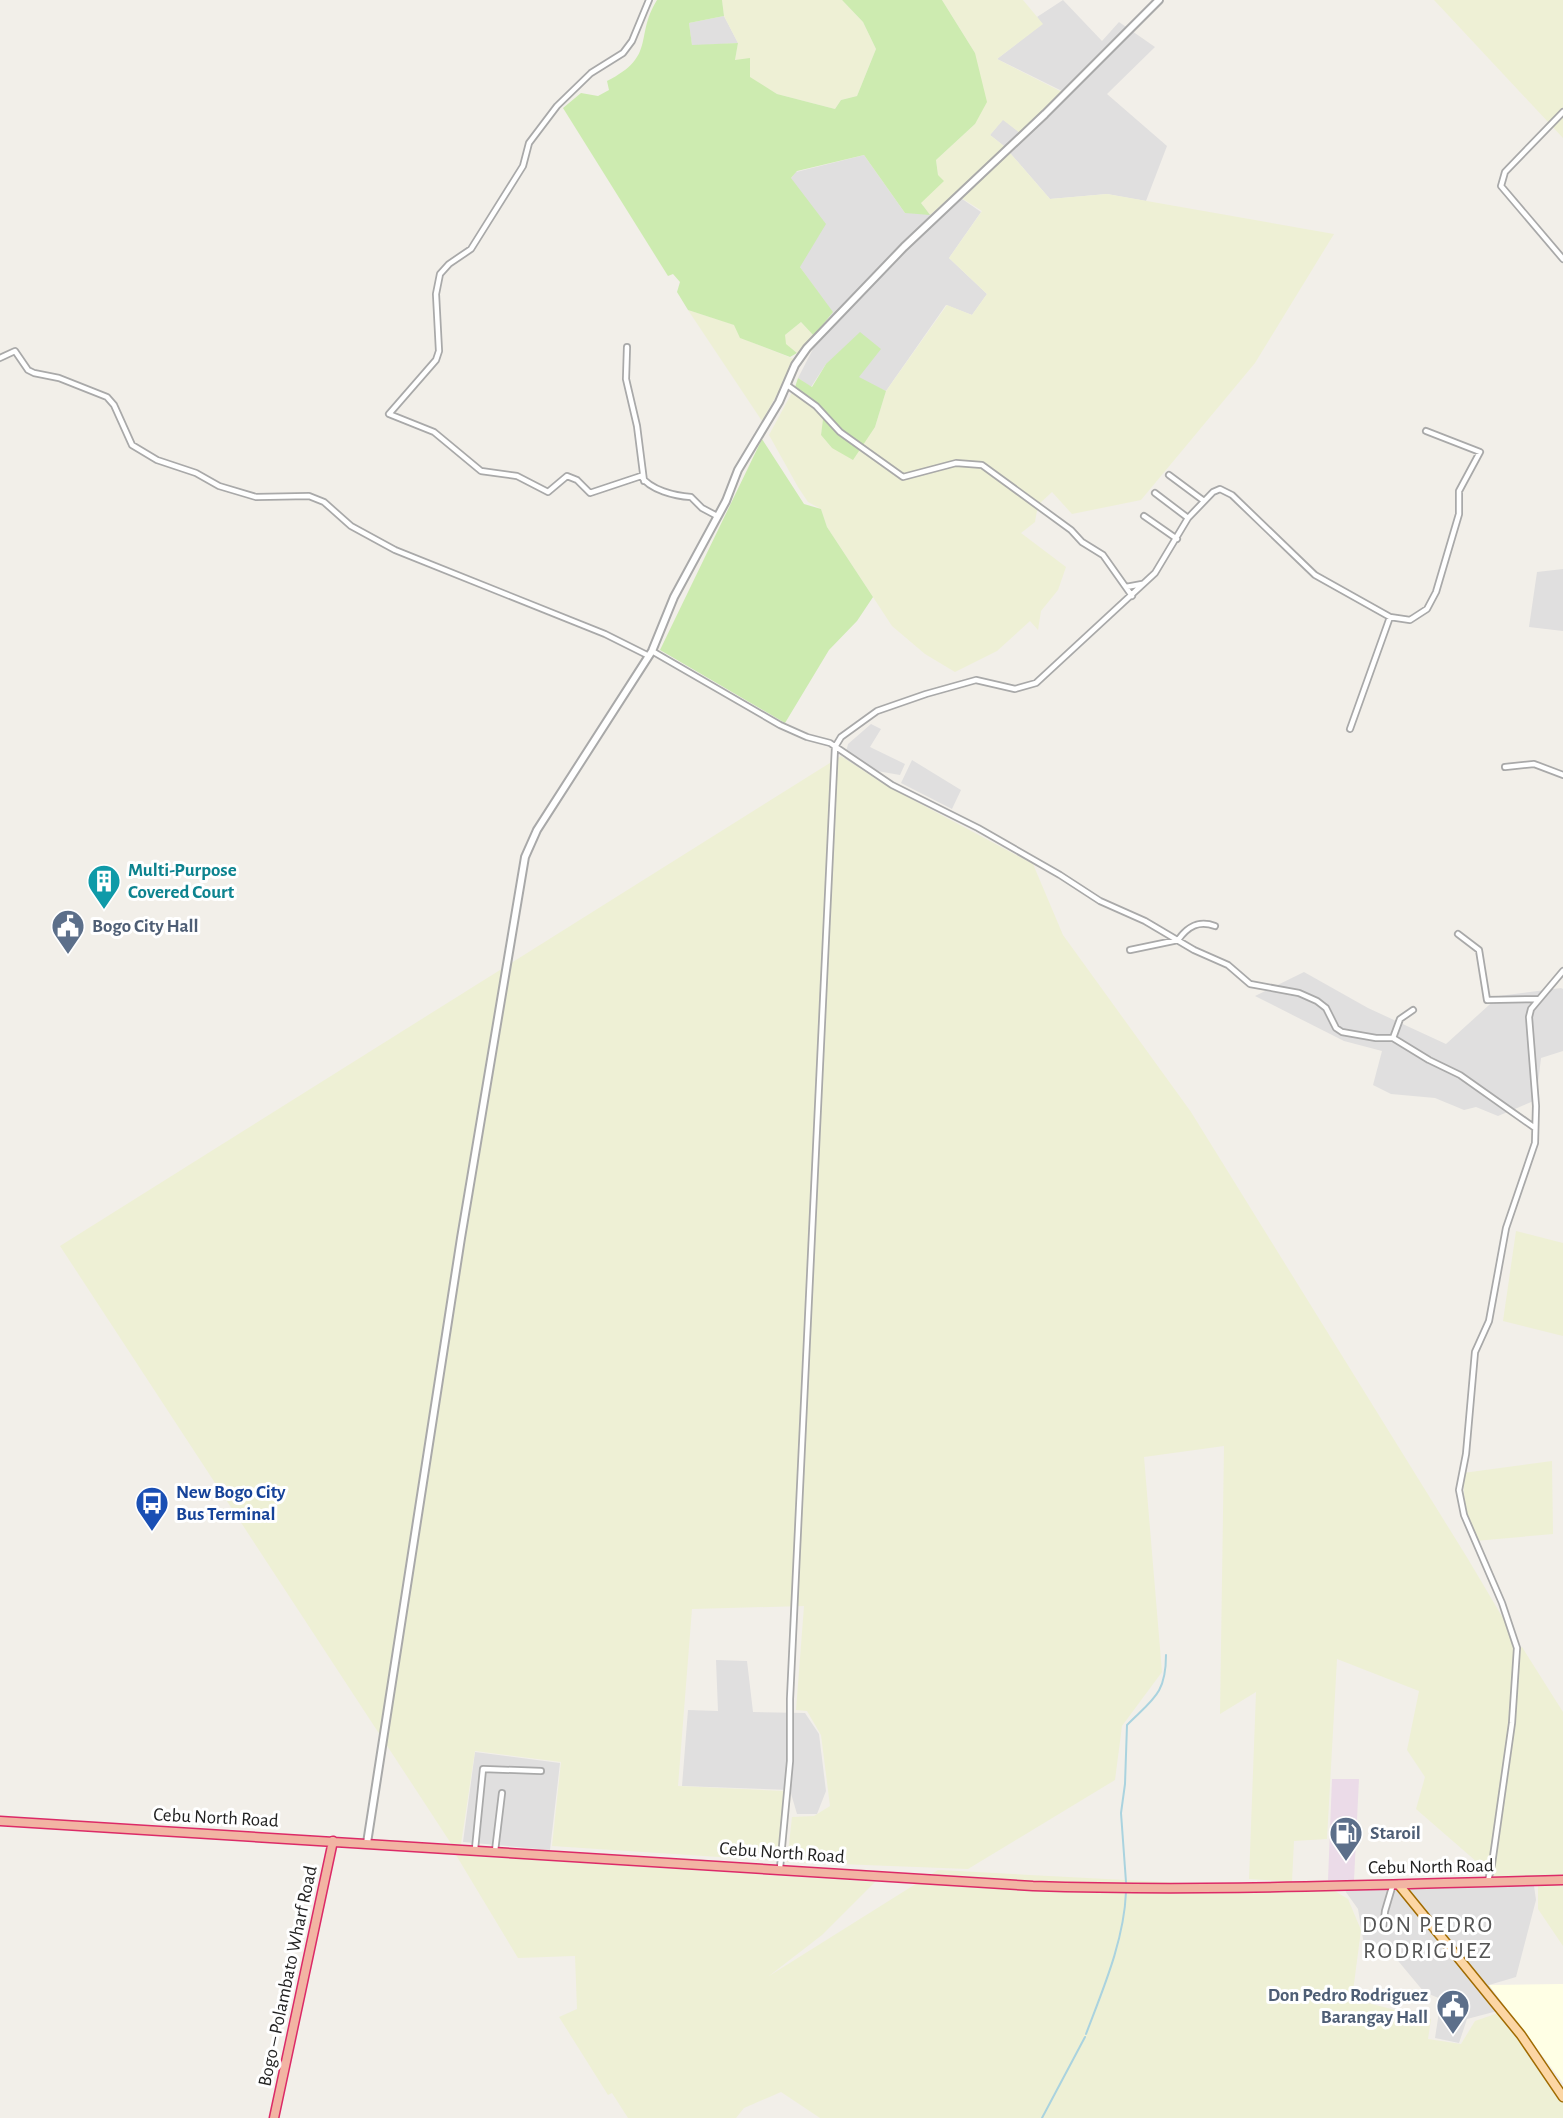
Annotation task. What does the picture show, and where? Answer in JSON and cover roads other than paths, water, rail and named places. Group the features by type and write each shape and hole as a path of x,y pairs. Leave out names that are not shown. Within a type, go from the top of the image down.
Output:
{"highway":[{"name":"Cebu North Road","path":"0,1821 1033,1886 1119,1889 1563,1880"},
{"name":"Bogo – Polambato Wharf Road","path":"274,2118 333,1841"}],"main road":[{"path":"1396,1885 1521,2035 1563,2097"}],"street":[{"path":"649,0 632,41 623,53 591,73 557,106 529,143 523,166 471,249 449,264 440,274 436,294 439,351 436,360 388,414 434,432 481,471 517,476 548,492 567,476 578,480 590,493 641,476 645,482 681,496 691,497 702,508 718,516"},
{"path":"367,1843 463,1227 525,857 537,830 651,654 674,597 718,516 738,470 807,348 842,309 951,201 1045,114 1159,0"},
{"path":"1563,111 1504,172 1502,186 1563,259"},
{"path":"627,347 625,379 637,426 645,482"},
{"path":"0,358 15,351 28,370 59,378 107,397 114,405 132,444 158,460 196,473 219,486 256,496 309,496 324,502 351,526 395,551 651,654 780,725 835,747 892,785 978,828 1060,875 1084,892 1228,965 1250,984 1299,993 1317,1000 1326,1008 1336,1028 1342,1032 1393,1038 1460,1075 1535,1128"},
{"path":"787,385 816,406 841,432 903,477 956,463 982,465 1070,530 1082,542 1103,555 1132,596"},
{"path":"397,406 401,418"},
{"path":"780,1868 790,1761 790,1699 835,747 841,737 877,710 926,694 976,680 1015,688 1035,683 1156,573 1188,518 1213,492 1220,489 1232,495 1315,575 1390,617 1410,620 1427,609 1436,593 1459,514 1459,491 1480,452 1426,430"},
{"path":"1169,475 1204,501"},
{"path":"1155,493 1188,518"},
{"path":"1144,516 1177,539"},
{"path":"1126,587 1144,584"},
{"path":"1350,729 1390,617"},
{"path":"1505,767 1534,764 1563,775"},
{"path":"1130,950 1178,940 1184,932 1199,923 1215,926"},
{"path":"1458,934 1479,950 1487,1000 1540,999"},
{"path":"1488,1882 1509,1747 1518,1659 1515,1636 1466,1523 1459,1490 1466,1454 1475,1352 1489,1321 1506,1228 1535,1143 1536,1106 1529,1017 1531,1009 1563,971"},
{"path":"1393,1038 1400,1019 1413,1010"},
{"path":"475,1849 483,1769 541,1771"},
{"path":"495,1851 502,1793"},
{"path":"1383,1929 1385,1911 1396,1885"}],"waterway":[{"path":"1126,1882 1121,1813 1127,1725 1151,1702 1161,1687 1166,1655"},
{"path":"1086,2034 1117,1947 1126,1892"},
{"path":"1042,2118 1085,2037"}],"place":[{"name":"Multi-Purpose Covered Court","path":"104,911"},
{"name":"Bogo City Hall","path":"68,956"},
{"name":"New Bogo City Bus Terminal","path":"152,1533"},
{"name":"Staroil","path":"1346,1863"},
{"name":"Don Pedro Rodriguez Barangay Hall","path":"1453,2036"}],"district":[{"name":"DON PEDRO RODRIGUEZ","path":"1428,1938"}]}
